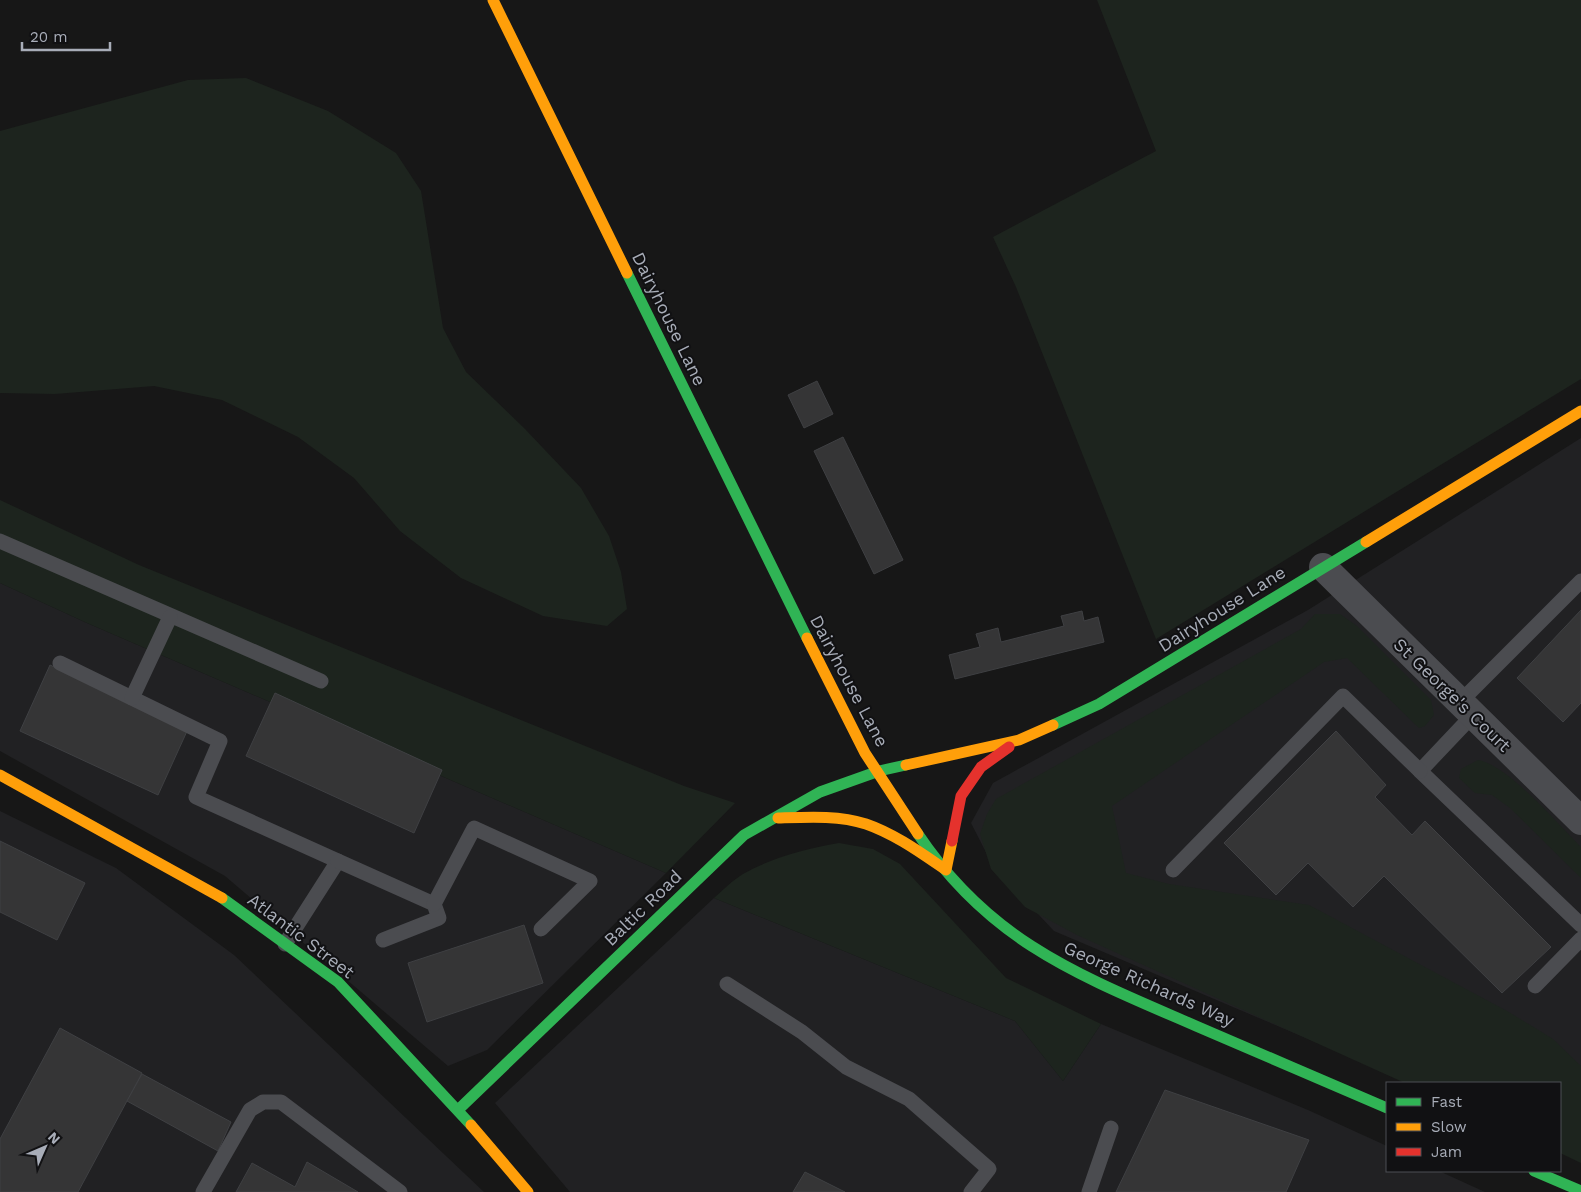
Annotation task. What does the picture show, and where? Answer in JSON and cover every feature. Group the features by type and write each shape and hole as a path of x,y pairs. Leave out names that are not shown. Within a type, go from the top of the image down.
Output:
{"street":[{"name":"Dairyhouse Lane","path":"493,0 790,605 865,753 879,771 1019,740 1100,704 1581,411"},
{"name":"St George's Court","path":"1324,567 1581,821"},
{"path":"774,818 813,817 865,824 909,845 946,870 961,796 981,767 1019,740"},
{"name":"Baltic Road","path":"458,1110 744,835 820,792 879,771"},
{"name":"George Richards Way","path":"879,771 934,857 972,901 992,918 1049,959 1083,977 1386,1108"},
{"name":"Atlantic Street","path":"0,775 213,892 338,982 458,1110 528,1192"},
{"path":"1536,1172 1581,1191"}],"lane":[{"path":"0,541 170,617 321,681"},
{"path":"1420,770 1467,708 1581,581"},
{"path":"132,698 170,617"},
{"path":"60,663 220,741 196,797 434,904 439,918 382,940"},
{"path":"1173,870 1343,696 1581,925"},
{"path":"434,904 474,828 590,880 541,929"},
{"path":"285,944 338,860"},
{"path":"1535,986 1581,939"},
{"path":"727,984 802,1032 846,1067 909,1099 989,1169 971,1192"},
{"path":"203,1192 250,1110 263,1102 281,1102 400,1192"},
{"path":"1089,1192 1111,1128"}],"shaded area":[{"path":"1097,0 1581,0 1581,379 1156,639 1016,287 993,237 1156,151"},
{"path":"246,78 328,111 396,153 421,191 443,328 466,372 525,429 581,488 609,536 621,572 627,609 607,626 543,616 461,578 400,531 354,478 298,437 222,400 154,386 55,394 0,393 0,131 188,80"},
{"path":"1581,438 1581,1155 1561,1082 1410,1082 1054,931 993,866 971,823 993,783 1308,610"},
{"path":"0,500 139,565 684,786 735,803 666,873 87,623 0,583"},
{"path":"0,583 87,623 666,873 487,1050 448,1066 225,876 0,751"},
{"path":"1315,614 1340,614 1357,626 1431,700 1434,715 1425,726 1419,728 1347,658 1324,662 1112,806 1126,873 1169,884 1309,905 1507,1011 1553,1039 1581,1066 1581,1163 1561,1153 1561,1082 1403,1082 1077,935 1025,907 991,869 980,834 987,814 996,799 1301,629"},
{"path":"1478,760 1504,772 1532,797 1581,847 1581,878 1510,808 1492,795 1475,793 1459,778 1461,769"},
{"path":"0,811 116,868 234,955 484,1192 0,1192"},
{"path":"839,843 873,849 900,864 1006,978 1101,1024 1063,1081 1015,1021 714,898 739,876 754,868 778,858"},
{"path":"714,898 1015,1021 1063,1081 1101,1024 1308,1110 1386,1146 1386,1172 1441,1172 1485,1192 570,1192 495,1103"}],"building":[{"path":"817,381 833,414 804,428 788,395"},
{"path":"843,437 903,560 874,574 814,451"},
{"path":"1581,610 1581,703 1563,722 1517,678"},
{"path":"1082,611 1084,621 1098,617 1104,642 955,679 949,655 980,647 976,634 998,628 1001,642 1064,626 1061,616"},
{"path":"50,665 188,729 158,795 20,731"},
{"path":"275,693 442,770 414,833 246,756"},
{"path":"1336,731 1386,785 1375,797 1412,835 1425,821 1551,947 1502,993 1384,876 1353,907 1308,863 1276,895 1224,843"},
{"path":"0,841 85,883 57,940 0,912"},
{"path":"524,925 543,983 427,1022 408,963"},
{"path":"60,1028 142,1073 78,1192 0,1192 0,1139"},
{"path":"142,1074 231,1122 218,1151 127,1101"},
{"path":"1165,1090 1309,1140 1286,1192 1116,1192"},
{"path":"307,1162 358,1192 236,1192 252,1163 295,1187"},
{"path":"805,1172 845,1192 793,1192"}],"traffic: fast":[{"path":"627,273 807,638"},
{"path":"1053,725 1099,704 1366,542"},
{"path":"458,1110 744,835 820,792 879,771 906,765"},
{"path":"918,834 946,871 976,903 1041,952 1114,990 1386,1108"},
{"path":"222,898 338,982 471,1125"},
{"path":"1536,1172 1581,1191"}],"traffic: slow":[{"path":"493,0 627,273"},
{"path":"1366,542 1581,411"},
{"path":"807,638 865,753 918,834"},
{"path":"906,765 1019,740 1053,725"},
{"path":"0,775 222,898"},
{"path":"778,818 834,818 866,824 897,838 946,870 952,841"},
{"path":"471,1125 528,1192"}],"traffic: jam":[{"path":"952,841 961,796 981,767 1009,747"}]}
